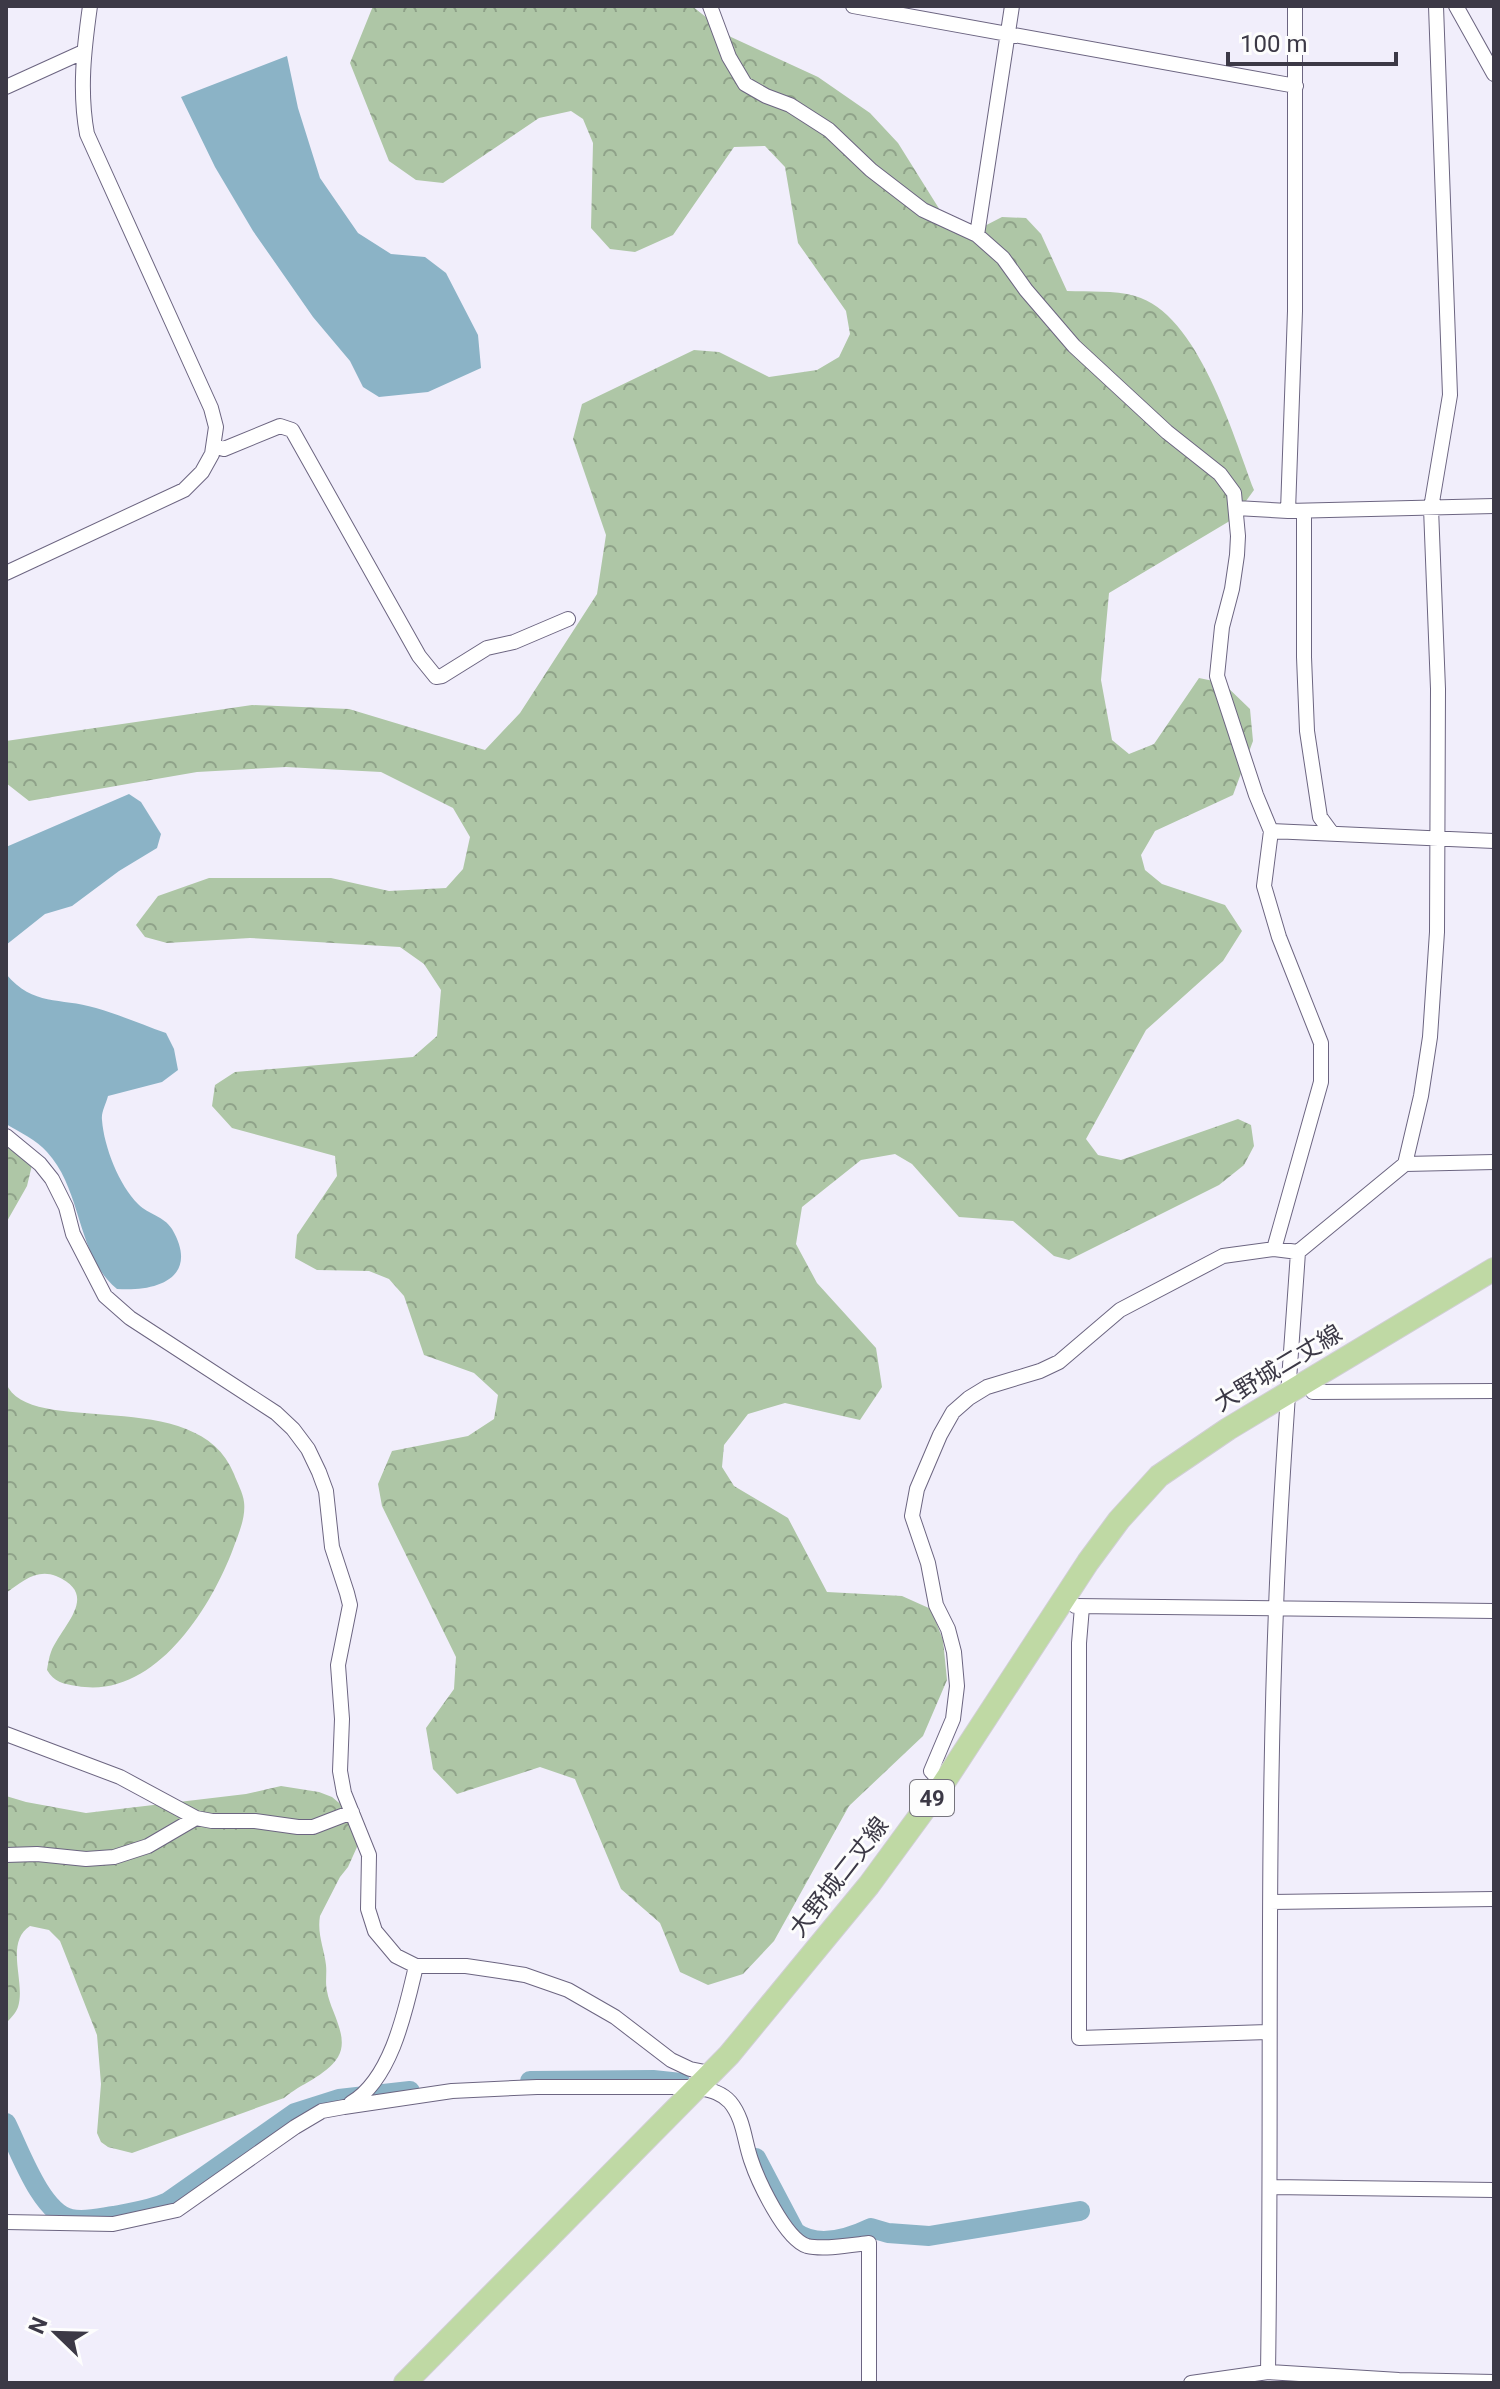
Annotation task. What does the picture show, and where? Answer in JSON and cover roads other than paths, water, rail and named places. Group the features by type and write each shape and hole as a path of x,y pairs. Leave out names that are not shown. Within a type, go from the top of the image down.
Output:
{"main road":[{"name":"大野城二丈線","path":"405,2383 729,2055 869,1885 1071,1605 1119,1520 1159,1476 1181,1458 1494,1269"}],"street":[{"path":"6,573 184,490 202,472 214,446 216,427 211,408 87,134 82,100 83,52 90,6"},
{"path":"710,6 729,57 745,84 790,105 829,130 871,170 923,210 977,235 1003,258 1074,346 1136,405 1220,474 1234,493 1237,555 1222,627 1217,676 1271,831 1264,886 1279,937 1321,1043 1318,1095 1274,1249"},
{"path":"853,6 1296,86"},
{"path":"977,235 1012,6"},
{"path":"1288,511 1295,311 1295,6"},
{"path":"943,1784 931,1771 953,1719 957,1686 954,1652 948,1629 936,1605 928,1563 912,1516 917,1489 953,1412 987,1387 1059,1362 1120,1310 1223,1256 1274,1249 1298,1252 1405,1164 1421,1096 1430,1037 1437,932 1438,689 1431,508 1450,395 1436,6"},
{"path":"1456,6 1494,74"},
{"path":"6,87 83,52"},
{"path":"214,446 224,449 280,426 292,430 419,656 436,677 487,648 514,642 568,619"},
{"path":"1236,508 1304,511 1494,506"},
{"path":"1304,511 1307,731 1320,817 1331,832"},
{"path":"1271,831 1494,841"},
{"path":"6,1136 40,1164 52,1179 66,1207 73,1234 105,1296 130,1318 276,1413 308,1449 326,1491 332,1547 350,1605 338,1665 342,1719 340,1771 344,1793 369,1855 370,1922 396,1956 416,1966 466,1966 513,1973 568,1990 615,2017 671,2060 690,2069 729,2102 743,2126 750,2159 759,2179 790,2235 807,2246 836,2247 869,2243 869,2383"},
{"path":"1405,1164 1494,1162"},
{"path":"1268,2372 1271,2187 1268,2032 1276,1609 1298,1386 1298,1252"},
{"path":"1298,1386 1313,1392 1494,1391"},
{"path":"1268,2032 1079,2038 1079,1643 1071,1605 1494,1611"},
{"path":"6,1734 120,1777 196,1818 313,1827 352,1812"},
{"path":"6,1855 37,1854 86,1859 114,1857 148,1846 196,1818"},
{"path":"1271,1902 1494,1899"},
{"path":"344,2107 368,2091 383,2066 406,2007 416,1966"},
{"path":"6,2222 113,2224 177,2210 322,2111 452,2091 704,2080"},
{"path":"1271,2187 1494,2190"},
{"path":"1191,2383 1268,2372 1494,2382"}],"water":[{"path":"287,56 298,108 320,178 358,233 391,254 425,257 446,273 478,335 481,368 428,392 379,397 363,387 350,361 313,317 253,231 215,167 181,97"},
{"path":"129,794 141,802 161,834 157,848 119,871 72,906 45,914 6,945 6,847"},
{"path":"6,974 27,992 37,996 96,1008 166,1033 174,1049 178,1070 162,1082 108,1096 102,1117 109,1153 125,1187 138,1204 169,1225 179,1245 181,1259 178,1270 160,1284 147,1288 117,1289 94,1259 59,1168 38,1144 6,1124"}],"waterway":[{"path":"530,2081 653,2080 681,2083"},
{"path":"6,2123 32,2178 50,2205 71,2219 87,2220 168,2202 295,2113 339,2099 410,2091"},
{"path":"756,2158 795,2232 813,2240 843,2239 871,2228 888,2233 929,2236 1080,2211"}]}
